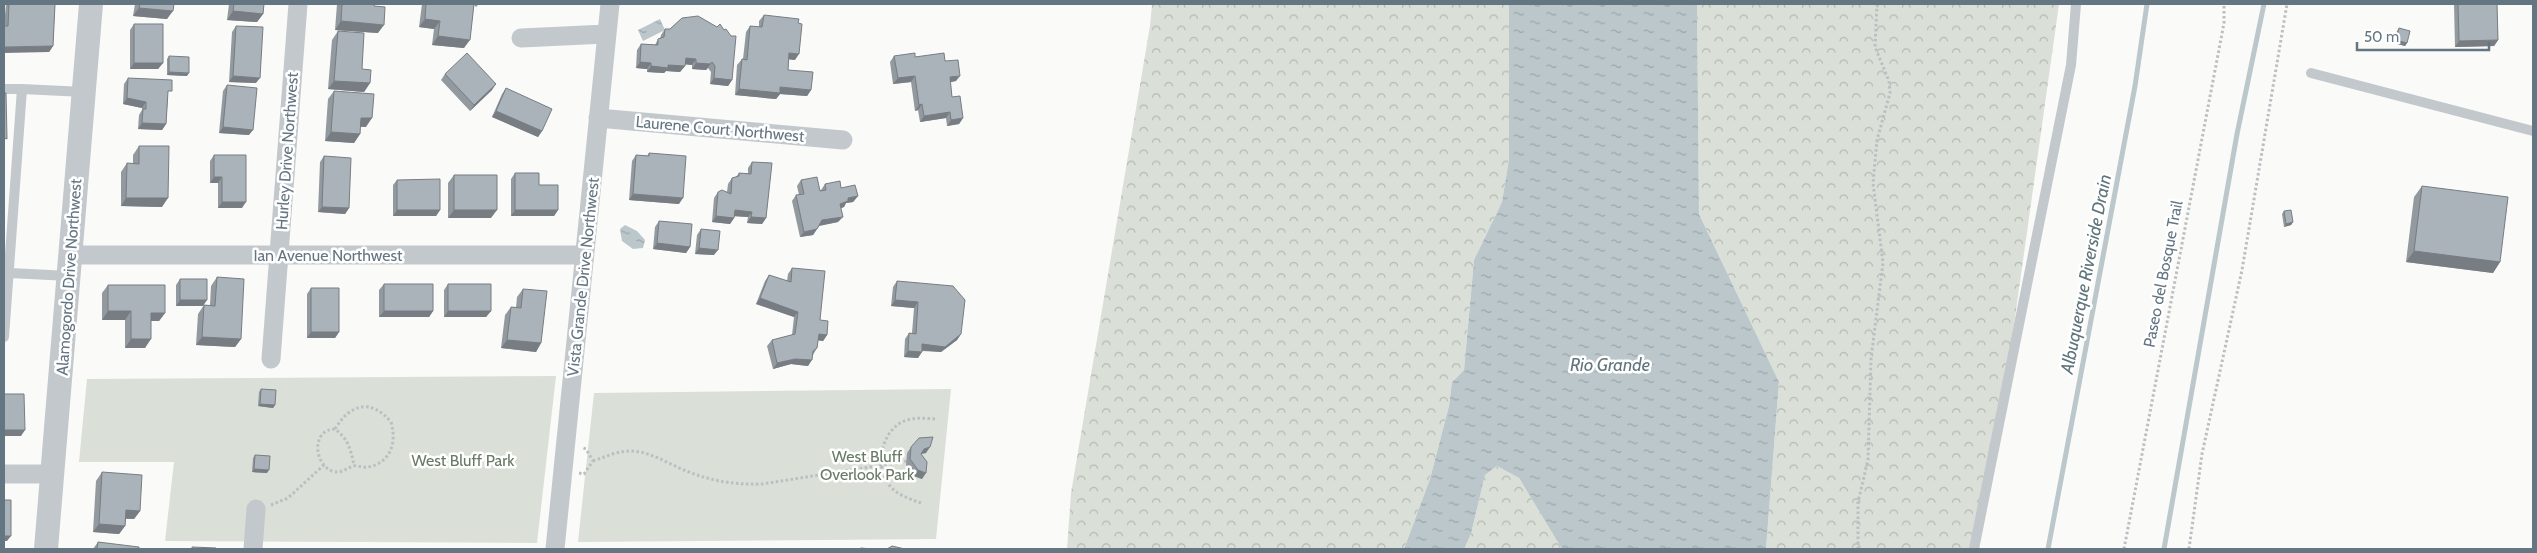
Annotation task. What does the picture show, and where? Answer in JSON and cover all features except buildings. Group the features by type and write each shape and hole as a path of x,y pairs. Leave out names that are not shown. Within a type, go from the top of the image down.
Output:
{"street":[{"name":"Alamogordo Drive Northwest","path":"46,549 91,4"},
{"name":"Hurley Drive Northwest","path":"271,359 298,4"},
{"name":"Vista Grande Drive Northwest","path":"555,549 610,4"},
{"path":"521,38 606,34"},
{"name":"Laurene Court Northwest","path":"598,118 842,140"},
{"name":"Ian Avenue Northwest","path":"70,265 279,255 585,254"},
{"path":"4,474 53,474"},
{"path":"253,549 256,509"}],"lane":[{"path":"1974,549 2071,65 2076,4"},
{"path":"2311,73 2533,131"},
{"path":"4,89 84,92"},
{"path":"4,337 22,89"},
{"path":"10,273 70,265"}],"path":[{"path":"1858,549 1858,502 1868,460 1871,359 1883,263 1873,183 1877,140 1890,93 1889,81 1875,47 1877,4"},
{"name":"Paseo del Bosque Trail","path":"2124,549 2224,23 2224,4"},
{"path":"2189,549 2202,454 2242,270 2287,4"},
{"path":"359,407 375,409 391,422 394,442 388,456 370,467 354,466 340,472 333,471 324,465 318,457 319,441 325,430 334,429 344,414 351,409 359,407"},
{"path":"921,503 906,498 890,487 881,466 883,443 900,423 914,418 935,419"},
{"path":"334,429 349,444 354,466"},
{"path":"580,448 586,448 593,462"},
{"path":"578,473 584,474 593,462 612,454 630,451 647,454 706,478 745,485 911,461"},
{"path":"256,509 288,498 324,465"}],"green space":[{"path":"1152,4 1509,4 1509,159 1502,202 1474,260 1464,370 1452,382 1449,406 1430,479 1404,549 1067,549 1071,493 1150,26"},
{"path":"1697,4 2059,4 2011,346 1970,549 1766,549 1779,382 1699,214"},
{"name":"West Bluff Park","path":"556,376 537,543 165,541 174,462 79,462 87,379"},
{"name":"West Bluff Overlook Park","path":"951,389 936,539 578,542 594,393"},
{"path":"1497,466 1519,478 1562,549 1464,549 1471,534 1485,475"}],"water":[{"name":"Rio Grande","path":"1509,4 1697,4 1699,214 1779,382 1766,549 1562,549 1519,478 1497,466 1485,475 1471,534 1464,549 1404,549 1430,479 1449,406 1452,382 1464,370 1474,260 1502,202 1509,159"},
{"path":"660,19 665,30 643,41 638,30"},
{"path":"625,225 637,231 645,240 643,248 633,249 622,241 620,229"}],"waterway":[{"name":"Albuquerque Riverside Drain","path":"2048,549 2135,86 2147,4"},
{"path":"2164,549 2237,134 2264,4"}]}
